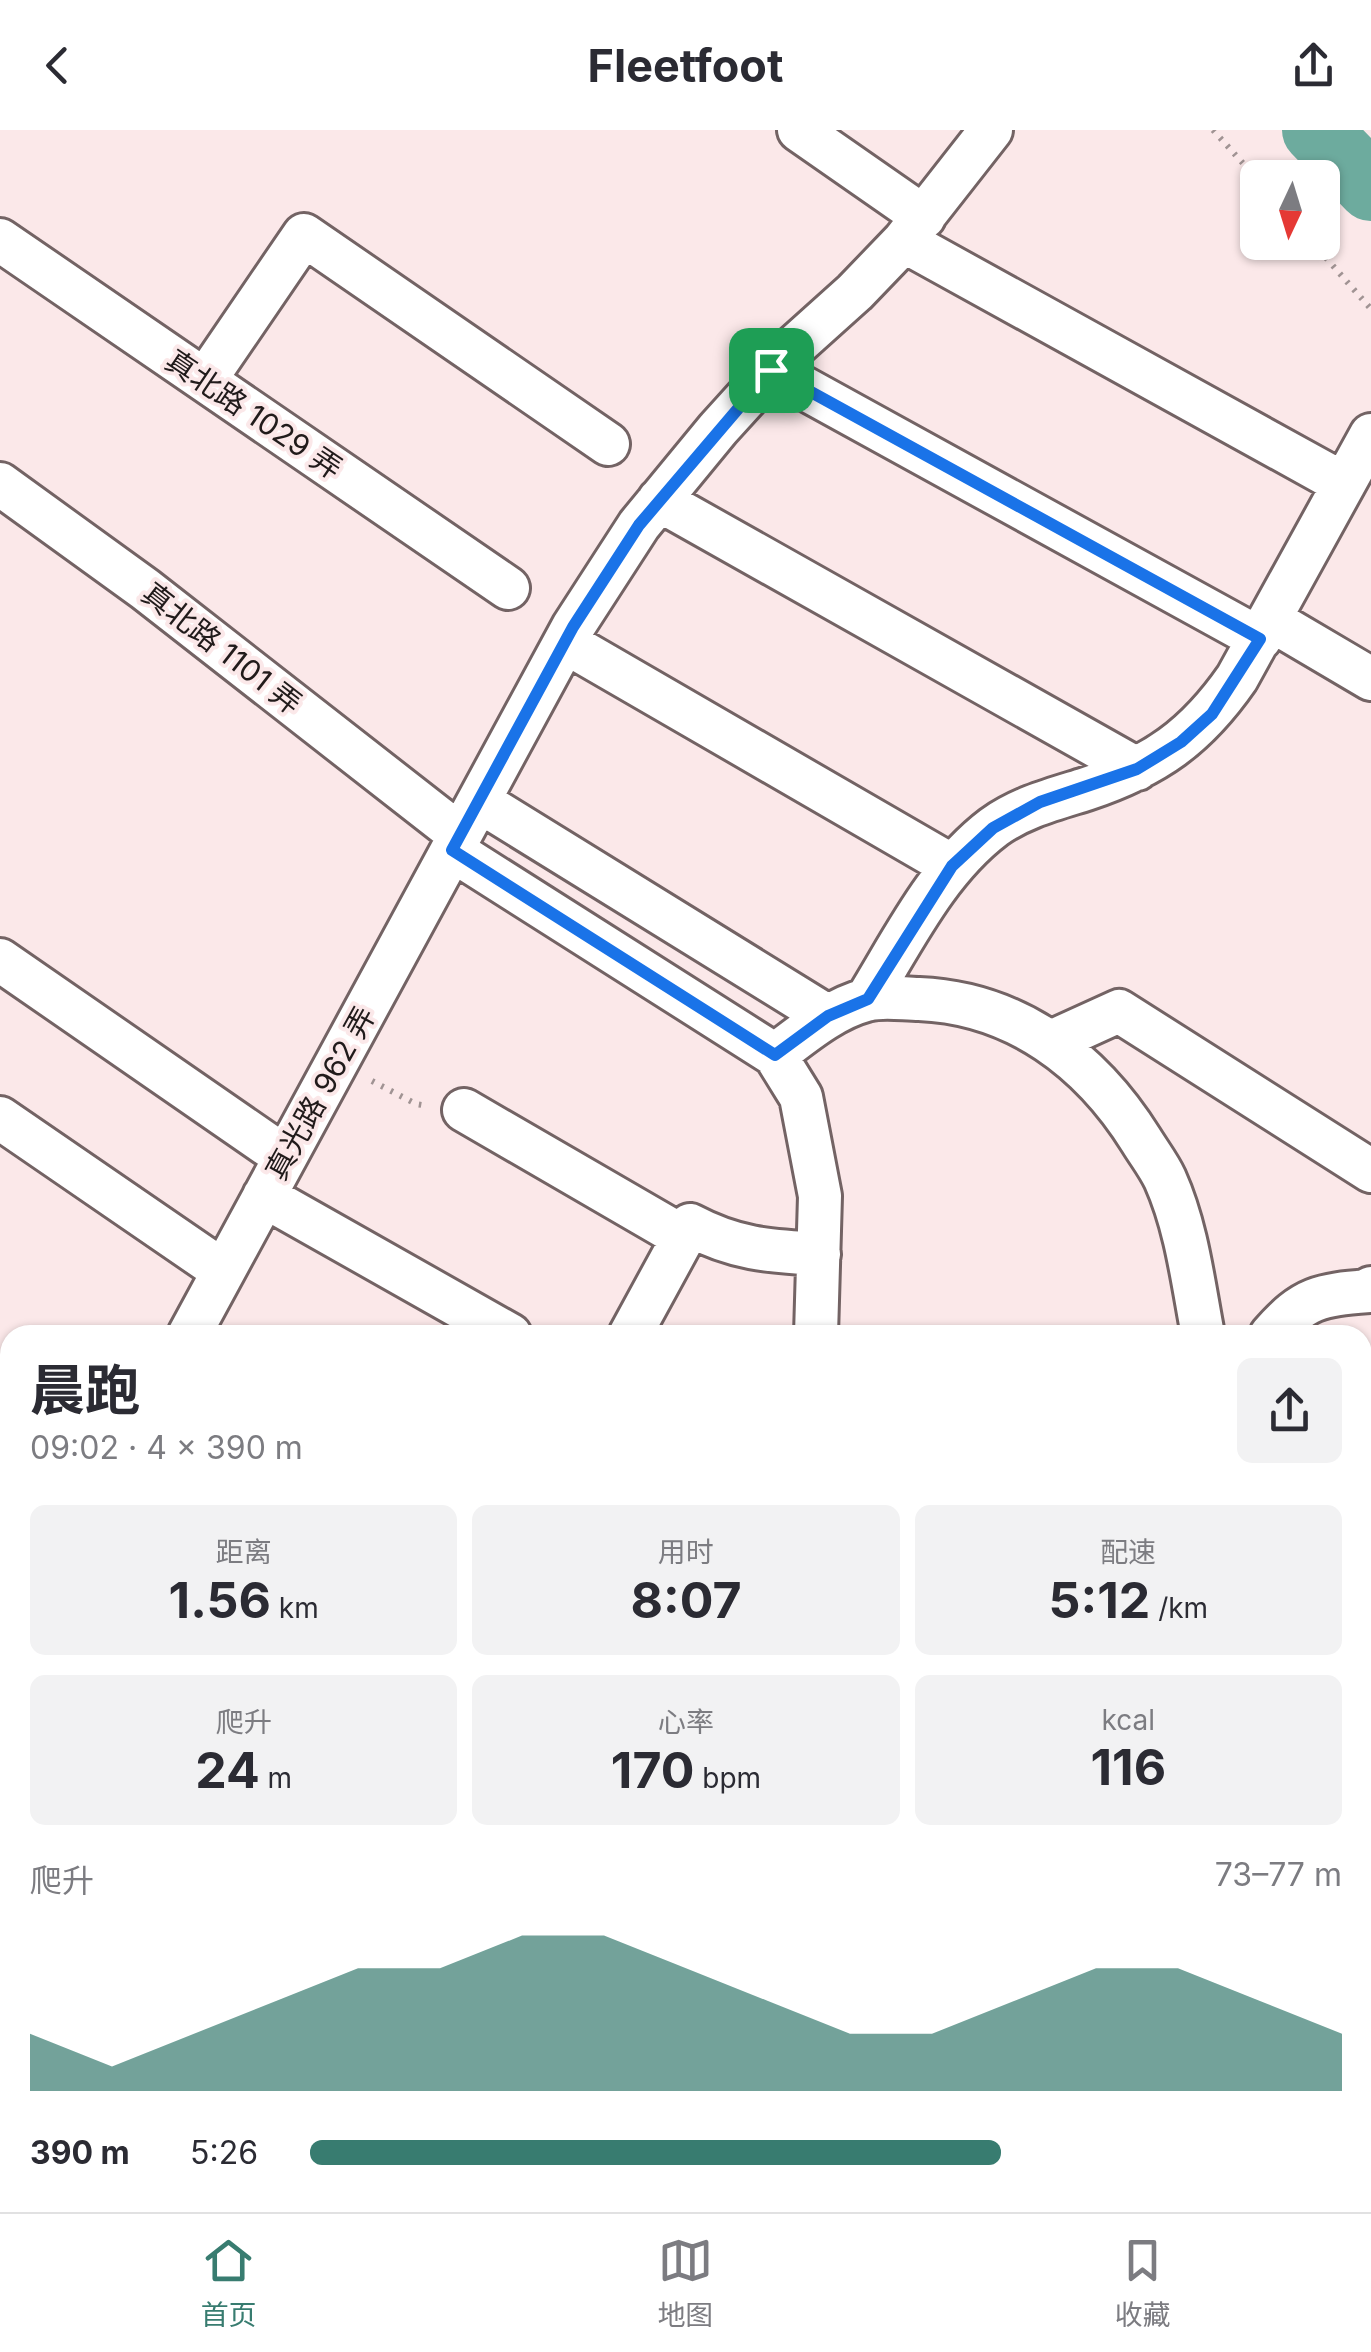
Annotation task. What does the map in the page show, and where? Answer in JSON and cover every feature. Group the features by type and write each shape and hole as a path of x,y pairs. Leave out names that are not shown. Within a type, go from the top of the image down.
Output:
{"street":[{"path":"799,130 914,229 1344,484"},
{"name":"真光路 962 弄","path":"194,1325 337,1062 457,826 639,525 771,370 914,229 990,130"},
{"path":"205,380 304,235 608,444"},
{"name":"真北路 1029 弄","path":"0,240 508,588"},
{"path":"771,370 1265,629 1371,679"},
{"path":"868,999 952,866 993,828 1013,815 1137,769 1181,742 1212,714 1265,629 1371,434"},
{"name":"真北路 1101 弄","path":"0,484 146,589 457,826"},
{"path":"659,500 1137,769"},
{"path":"565,642 952,866"},
{"path":"457,826 828,1016"},
{"path":"457,826 775,1055 801,1097 820,1196 816,1325"},
{"path":"0,960 285,1157"},
{"path":"775,1055 828,1016 868,999 952,1001 1000,1015 1052,1042 1091,1074 1125,1114 1165,1178 1182,1227 1201,1325"},
{"path":"1052,1042 1119,1010 1371,1171"},
{"path":"464,1110 683,1237"},
{"path":"0,1118 223,1271"},
{"path":"264,1196 492,1325"},
{"path":"635,1325 690,1224 719,1240 752,1250 819,1254"},
{"path":"1280,1325 1294,1310 1328,1294 1370,1291"}],"path":[{"path":"1213,130 1240,160"},
{"path":"1328,260 1371,310"},
{"path":"337,1062 416,1104 464,1110"}],"waterway":[{"path":"1316,130 1371,187"}],"route":[{"path":"771,370 1260,639 1212,714 1181,742 1137,769 1040,802 993,828 952,866 868,999 828,1016 775,1055 452,850 573,627 639,525 771,370"}]}
